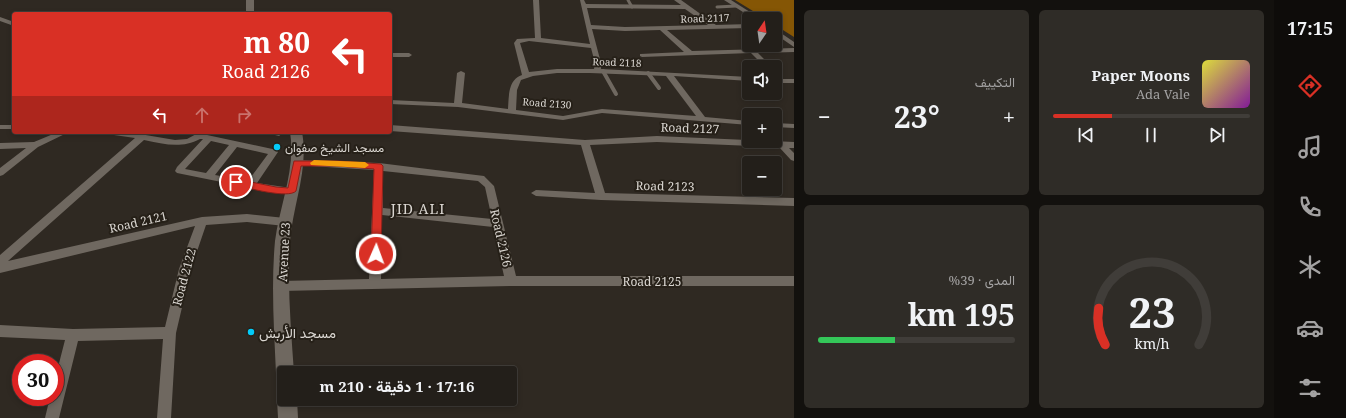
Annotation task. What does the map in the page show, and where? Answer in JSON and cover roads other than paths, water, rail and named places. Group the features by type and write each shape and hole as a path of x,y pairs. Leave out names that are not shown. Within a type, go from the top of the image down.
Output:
{"street":[{"path":"250,0 250,12"},
{"path":"536,0 538,40"},
{"path":"677,0 715,27"},
{"path":"727,0 746,12"},
{"path":"582,3 600,71"},
{"name":"Road 2117","path":"582,3 632,7 686,7"},
{"path":"0,19 12,23"},
{"name":"Road 2117","path":"589,27 617,29 662,29 742,26"},
{"name":"Road 2117","path":"662,29 690,53"},
{"path":"782,37 794,46"},
{"path":"512,112 516,83 526,74 517,43 522,40 538,40 594,46"},
{"path":"782,50 794,50"},
{"path":"642,55 742,51"},
{"path":"753,52 762,60"},
{"path":"392,55 409,55"},
{"name":"Road 2118","path":"526,74 540,72 600,71 742,79"},
{"path":"458,105 461,74"},
{"path":"669,74 702,120"},
{"path":"784,81 794,81"},
{"name":"Road 2130","path":"392,102 458,105 564,118 574,117 591,111 602,111 742,123"},
{"path":"782,125 794,126"},
{"path":"0,127 12,126"},
{"name":"Road 2127","path":"392,128 585,143 657,139 742,142"},
{"path":"0,173 4,167 35,145 60,134"},
{"path":"123,134 175,143 189,141 205,136 234,144 274,152 250,185"},
{"name":"Avenue 23","path":"285,366 282,286 284,222 297,163 298,143 296,134"},
{"path":"205,136 180,170 182,172 281,191 291,191"},
{"path":"0,262 141,138"},
{"path":"585,143 601,197"},
{"path":"208,177 234,144"},
{"name":"Road 2127","path":"782,144 794,145"},
{"path":"0,146 35,145"},
{"path":"782,145 794,158"},
{"name":"Road 2126","path":"282,286 510,281 488,186 481,178 378,166 338,163 297,163"},
{"path":"375,284 378,166"},
{"name":"Road 2123","path":"536,193 601,197 794,202"},
{"path":"378,211 498,224"},
{"name":"Road 2121","path":"0,268 202,221 246,218 284,222"},
{"name":"Road 2122","path":"164,418 170,333 185,269 202,221"},
{"name":"Road 2125","path":"510,281 794,281"},
{"path":"0,331 73,335 170,333"},
{"path":"52,418 73,335"},
{"path":"287,406 288,418"}],"lane":[{"path":"628,0 632,7"},
{"path":"717,7 736,6"},
{"path":"600,71 616,94"},
{"path":"648,73 659,88"}],"place":[{"name":"مسجد الشيخ صفوان","path":"277,147"},
{"name":"مسجد الأربش","path":"251,332"}],"district":[{"name":"JID ALI","path":"418,208"}]}
